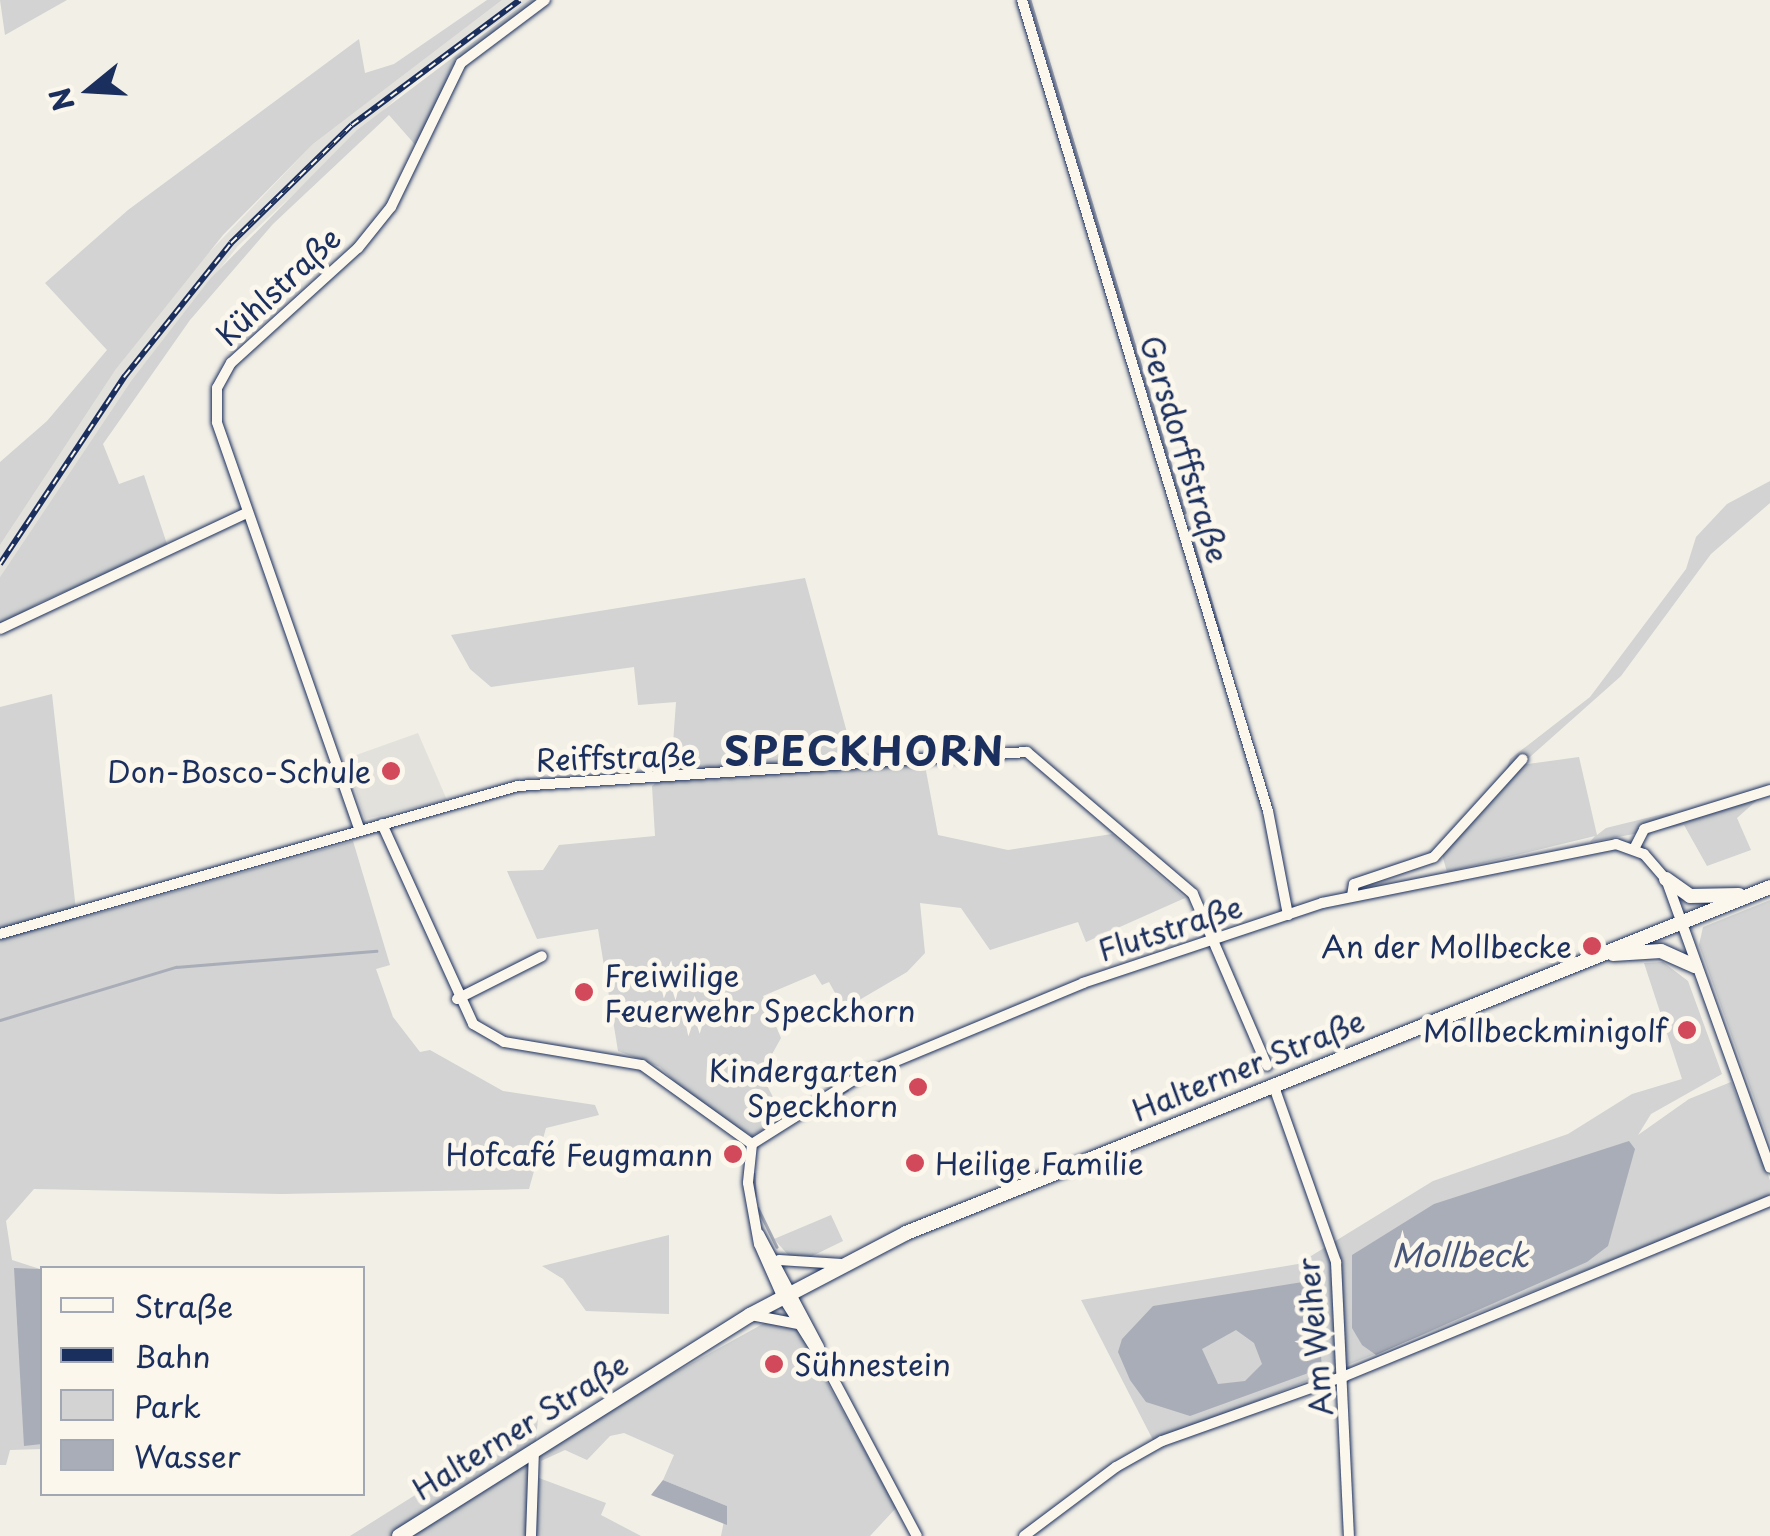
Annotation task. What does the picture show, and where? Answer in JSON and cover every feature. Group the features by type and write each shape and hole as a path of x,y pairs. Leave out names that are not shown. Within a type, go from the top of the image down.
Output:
{"main road":[{"path":"1666,879 1690,896 1744,897"},
{"name":"Halterner Straße","path":"399,1536 750,1315 842,1264 1770,887"},
{"path":"1608,952 1661,951 1695,966"}],"street":[{"name":"Kühlstraße","path":"360,831 217,422 224,373 358,248 391,207 460,62 545,0"},
{"name":"Gersdorffstraße","path":"1022,0 1268,811 1288,915"},
{"path":"0,628 247,513"},
{"name":"Reiffstraße","path":"0,934 518,786 1026,752 1169,868 1193,894 1267,1066"},
{"path":"1352,896 1354,884 1434,857 1523,759"},
{"path":"1770,790 1644,829 1634,849 1666,879 1770,1168"},
{"path":"382,824 457,999 473,1024 504,1042 642,1064 752,1144 748,1183 756,1229 917,1536"},
{"name":"Flutstraße","path":"752,1144 850,1080 1016,1006 1288,915 1352,896 1440,881 1598,844 1634,849"},
{"path":"1434,857 1440,881"},
{"path":"457,999 542,956"},
{"name":"Am Weiher","path":"1275,1090 1336,1262 1345,1376 1349,1536"},
{"path":"1024,1536 1116,1466 1162,1442 1345,1376 1770,1201"},
{"path":"756,1229 777,1259 798,1324 829,1371"},
{"path":"777,1259 795,1266 842,1264"},
{"path":"750,1315 798,1324"},
{"path":"531,1536 534,1449"}],"shaded area":[{"path":"502,0 529,0 416,80 238,246 131,381 0,577 0,545 116,369 195,267 313,144"},
{"name":"Don-Bosco-Schule","path":"418,733 447,800 365,819 345,759"}],"green space":[{"path":"0,0 67,0 5,35"},
{"path":"487,0 502,0 313,144 223,235 116,369 0,545 0,462 47,421 107,350 45,283 128,210 359,39 365,73 394,64"},
{"path":"529,0 540,0 452,67 418,148 389,115 273,224 190,320 103,444 119,484 144,475 168,547 39,603 0,627 0,577 131,381 210,279 357,130"},
{"path":"1770,481 1770,503 1711,554 1621,676 1521,765 1579,757 1597,835 1606,828 1667,813 1687,816 1764,794 1737,818 1751,850 1707,866 1684,825 1590,842 1595,836 1447,872 1441,851 1499,789 1510,759 1590,697 1686,569 1696,537 1727,504"},
{"path":"805,578 855,762 924,760 938,835 1008,850 1112,834 1185,898 1086,942 1078,922 990,950 961,908 920,903 925,953 907,972 844,1009 829,982 822,985 815,974 763,996 781,1038 761,1074 784,1118 752,1136 699,1106 660,1067 618,1051 598,929 537,939 507,871 543,870 559,845 655,836 652,786 671,771 676,702 638,705 634,667 491,687 470,669 451,635"},
{"path":"52,694 77,919 353,841 390,965 376,969 393,1017 420,1052 430,1050 503,1091 595,1105 599,1115 546,1128 529,1189 282,1194 34,1189 6,1221 12,1260 40,1269 40,1449 10,1450 6,1465 0,1465 0,707"},
{"path":"1770,900 1770,1143 1699,945 1703,927"},
{"path":"1663,962 1688,981 1722,1074 1651,1114 1638,1135 1689,1099 1731,1082 1770,1180 1770,1197 1154,1442 1081,1300 1298,1264 1433,1181 1568,1134 1632,1094 1682,1079 1644,963"},
{"path":"831,1215 843,1241 804,1260 790,1257 774,1239"},
{"path":"669,1235 669,1314 586,1311 563,1279 542,1266"},
{"path":"768,1321 798,1330 896,1508 870,1536 721,1536 727,1506 663,1480 674,1455 624,1433 610,1436 587,1460 565,1450 541,1461 542,1446"},
{"path":"538,1418 528,1536 350,1536"},
{"path":"539,1478 606,1503 601,1515 641,1536 533,1536"}],"water":[{"name":"Mollbeck","path":"1629,1141 1635,1149 1608,1246 1587,1262 1376,1355 1362,1345 1352,1328 1352,1255 1434,1204"},
{"path":"14,1268 40,1269 40,1444 24,1446"},
{"name":"Mollbeck","path":"1315,1280 1322,1368 1190,1416 1146,1402 1130,1380 1118,1352 1122,1339 1153,1306","holes":["1236,1330 1254,1343 1262,1364 1245,1381 1218,1384 1202,1349"]},
{"path":"663,1480 727,1506 727,1525 651,1495"}],"waterway":[{"path":"1030,0 1185,512"},
{"path":"1189,527 1224,645"},
{"path":"0,1020 176,967 376,951"},
{"path":"863,1081 875,1075"},
{"path":"834,1098 847,1090"},
{"path":"754,1174 755,1196"},
{"path":"758,1208 777,1247"}],"railway":[{"path":"0,564 125,376 231,243 352,125 520,0"}],"place":[{"name":"Don-Bosco-Schule","path":"391,771"},
{"name":"An der Mollbecke","path":"1592,946"},
{"name":"Freiwilige Feuerwehr Speckhorn","path":"584,992"},
{"name":"Mollbeckminigolf","path":"1687,1030"},
{"name":"Kindergarten Speckhorn","path":"918,1087"},
{"name":"Hofcafé Feugmann","path":"733,1154"},
{"name":"Heilige Familie","path":"915,1163"},
{"name":"Sühnestein","path":"774,1364"}],"district":[{"name":"SPECKHORN","path":"865,750"}]}
